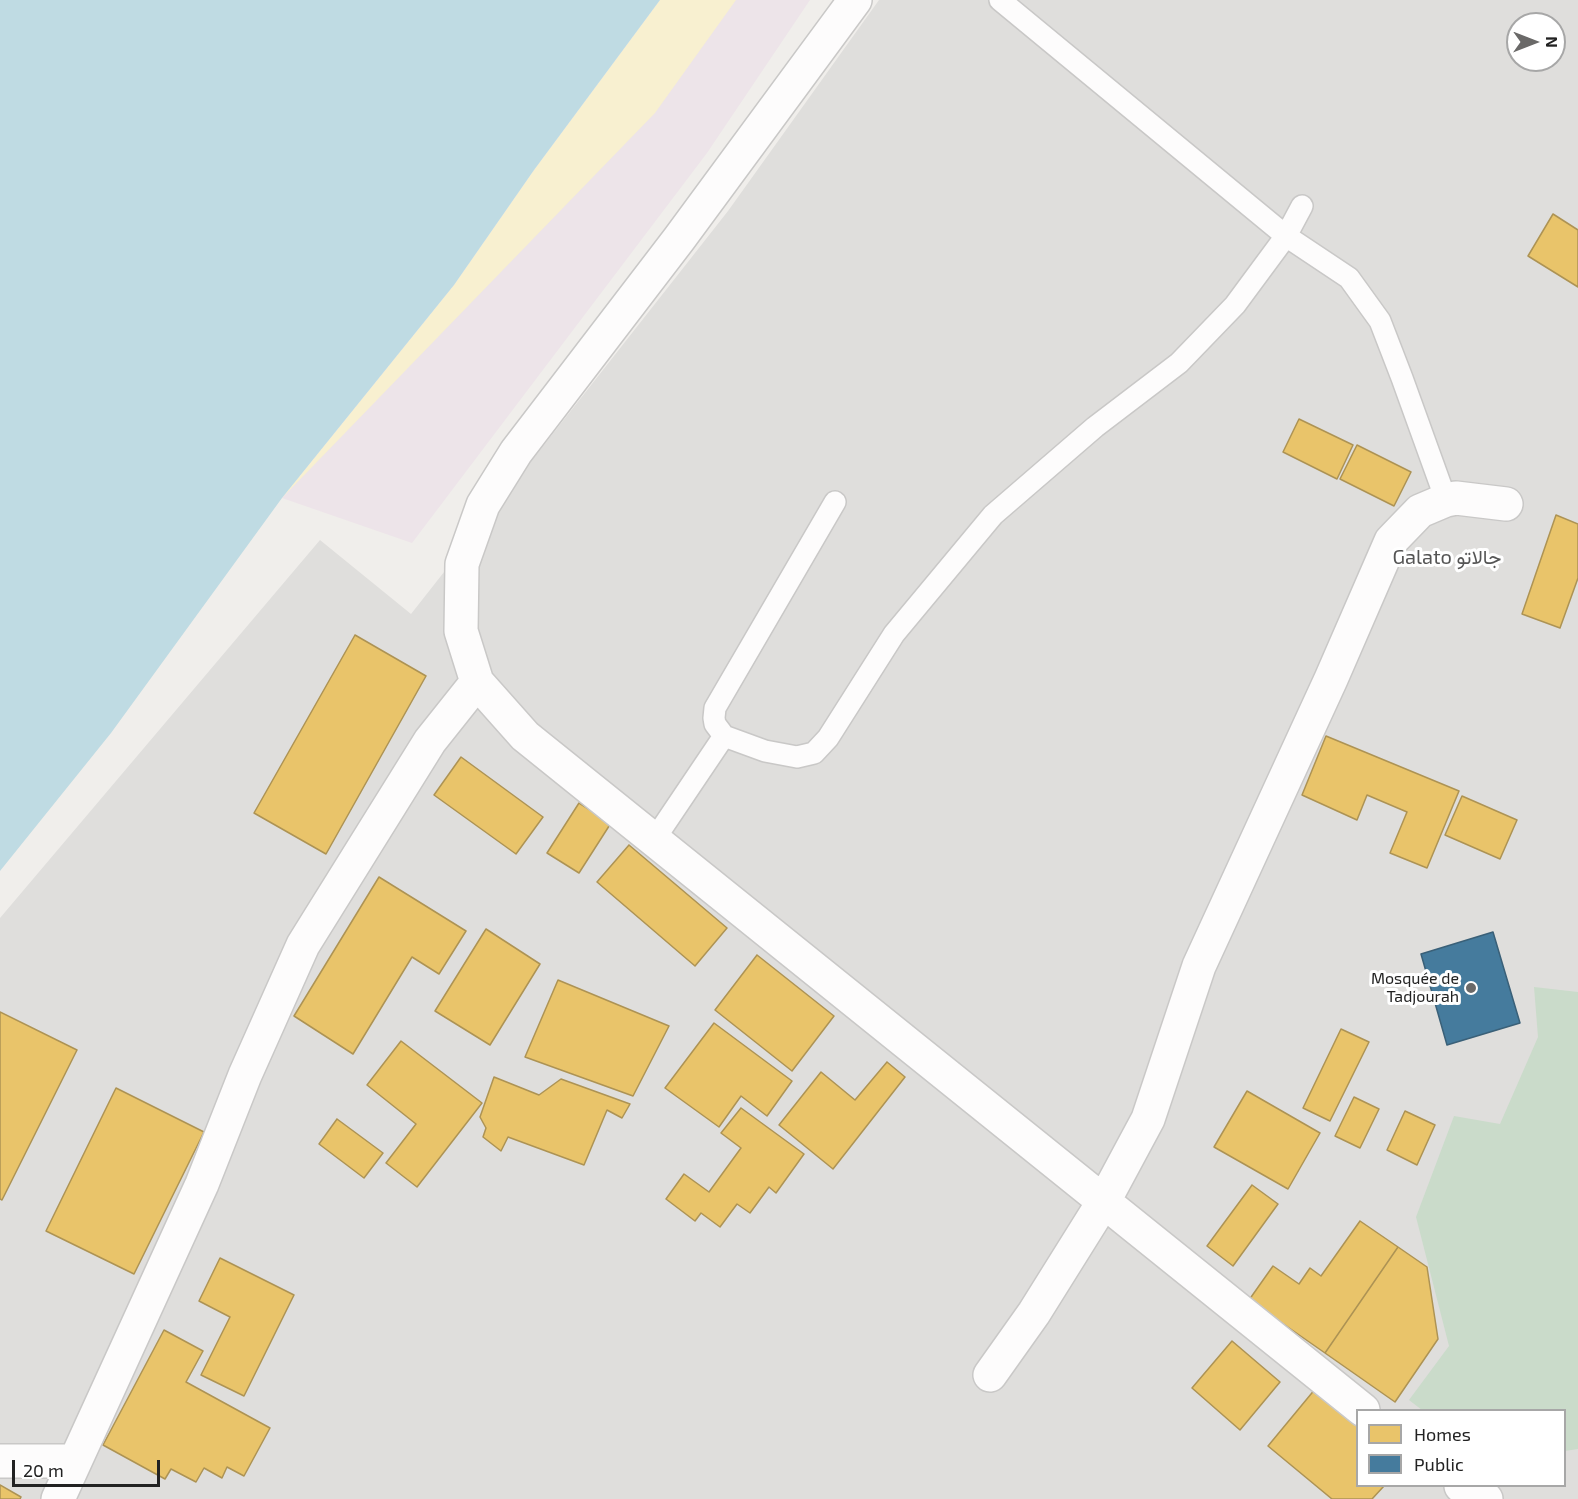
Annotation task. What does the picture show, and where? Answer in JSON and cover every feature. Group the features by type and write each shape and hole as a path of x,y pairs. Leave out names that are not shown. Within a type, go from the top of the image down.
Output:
{"street":[{"path":"855,0 679,239 516,452 483,505 462,564 462,631 477,682 525,736 1362,1409"},
{"path":"990,1376 1034,1312 1104,1201 1148,1119 1198,966 1331,679 1391,541 1420,511 1446,500 1456,498 1506,504"},
{"path":"58,1499 202,1184 245,1075 303,945 430,741 477,682"},
{"path":"0,1461 75,1461"},
{"path":"1465,1487 1486,1499"}],"lane":[{"path":"1000,0 1286,236 1349,278 1380,321 1446,500"},
{"path":"835,502 715,708 715,724 724,736 765,751 797,758 814,753 828,738 894,634 993,515 1095,428 1179,363 1234,305 1286,236 1302,206"},
{"path":"654,840 724,736"}],"shaded area":[{"path":"660,0 810,0 707,153 412,543 282,498 454,285 534,170"},
{"path":"879,0 1578,0 1578,1499 0,1499 0,918 320,540 411,614 728,211"}],"sand":[{"path":"660,0 736,0 655,113 282,498 454,285 534,170"}],"green space":[{"path":"1534,987 1578,992 1578,1449 1566,1451 1566,1409 1421,1409 1409,1400 1449,1346 1416,1217 1454,1116 1500,1124 1538,1037"}],"water":[{"path":"0,0 660,0 534,170 454,285 282,498 111,733 0,871"}],"building: Homes":[{"path":"1553,214 1578,230 1578,287 1528,256"},
{"path":"1299,419 1353,445 1337,479 1283,452"},
{"path":"1357,445 1411,472 1394,506 1340,479"},
{"path":"1556,515 1578,524 1578,578 1560,628 1522,614"},
{"path":"355,635 426,676 326,854 254,813"},
{"path":"1326,736 1459,791 1427,868 1390,853 1407,812 1367,795 1357,820 1302,795"},
{"path":"461,757 543,817 516,854 434,795"},
{"path":"1462,796 1517,820 1500,859 1445,835"},
{"path":"579,803 611,823 579,873 547,853"},
{"path":"629,845 727,928 695,966 597,882"},
{"path":"379,877 466,931 439,974 412,957 353,1054 294,1016"},
{"path":"486,929 540,964 490,1045 435,1011"},
{"path":"757,955 834,1016 792,1071 715,1010"},
{"path":"558,980 669,1026 633,1096 525,1057"},
{"path":"0,1012 77,1050 2,1200 0,1199"},
{"path":"714,1023 792,1081 767,1116 741,1096 719,1127 665,1088"},
{"path":"1341,1029 1369,1042 1330,1121 1303,1108"},
{"path":"401,1041 482,1103 417,1187 386,1163 416,1124 367,1085"},
{"path":"887,1062 905,1077 833,1169 779,1125 821,1072 855,1100"},
{"path":"494,1077 539,1095 561,1079 630,1104 622,1118 607,1110 584,1165 508,1137 501,1151 483,1137 486,1128 480,1117"},
{"path":"116,1088 204,1132 134,1274 46,1231"},
{"path":"1247,1091 1320,1133 1288,1189 1214,1147"},
{"path":"1354,1097 1379,1109 1360,1148 1335,1136"},
{"path":"741,1108 804,1154 776,1193 769,1187 750,1213 737,1204 720,1227 701,1213 695,1221 666,1199 684,1174 709,1192 741,1148 721,1133"},
{"path":"1405,1111 1435,1125 1417,1165 1387,1150"},
{"path":"337,1119 383,1153 364,1178 319,1144"},
{"path":"1252,1185 1278,1204 1233,1266 1207,1246"},
{"path":"1360,1221 1398,1247 1325,1353 1249,1300 1273,1266 1299,1284 1310,1268 1321,1276"},
{"path":"1398,1247 1427,1267 1438,1339 1395,1402 1325,1353"},
{"path":"220,1258 294,1295 244,1396 201,1375 230,1317 199,1301"},
{"path":"164,1330 203,1351 186,1382 270,1428 244,1476 227,1467 222,1478 204,1468 196,1482 171,1469 165,1479 103,1445"},
{"path":"1232,1341 1280,1382 1240,1430 1192,1388"},
{"path":"1316,1388 1356,1420 1356,1487 1383,1487 1372,1499 1332,1499 1268,1446"},
{"path":"0,1485 21,1497 20,1499 0,1499"}],"building: Public":[{"name":"Mosquée de Tadjourah","path":"1493,932 1520,1023 1447,1045 1421,954"}],"place":[{"name":"Mosquée de Tadjourah","path":"1471,988"}],"district":[{"name":"Galato جالاتو","path":"1447,557"}]}
